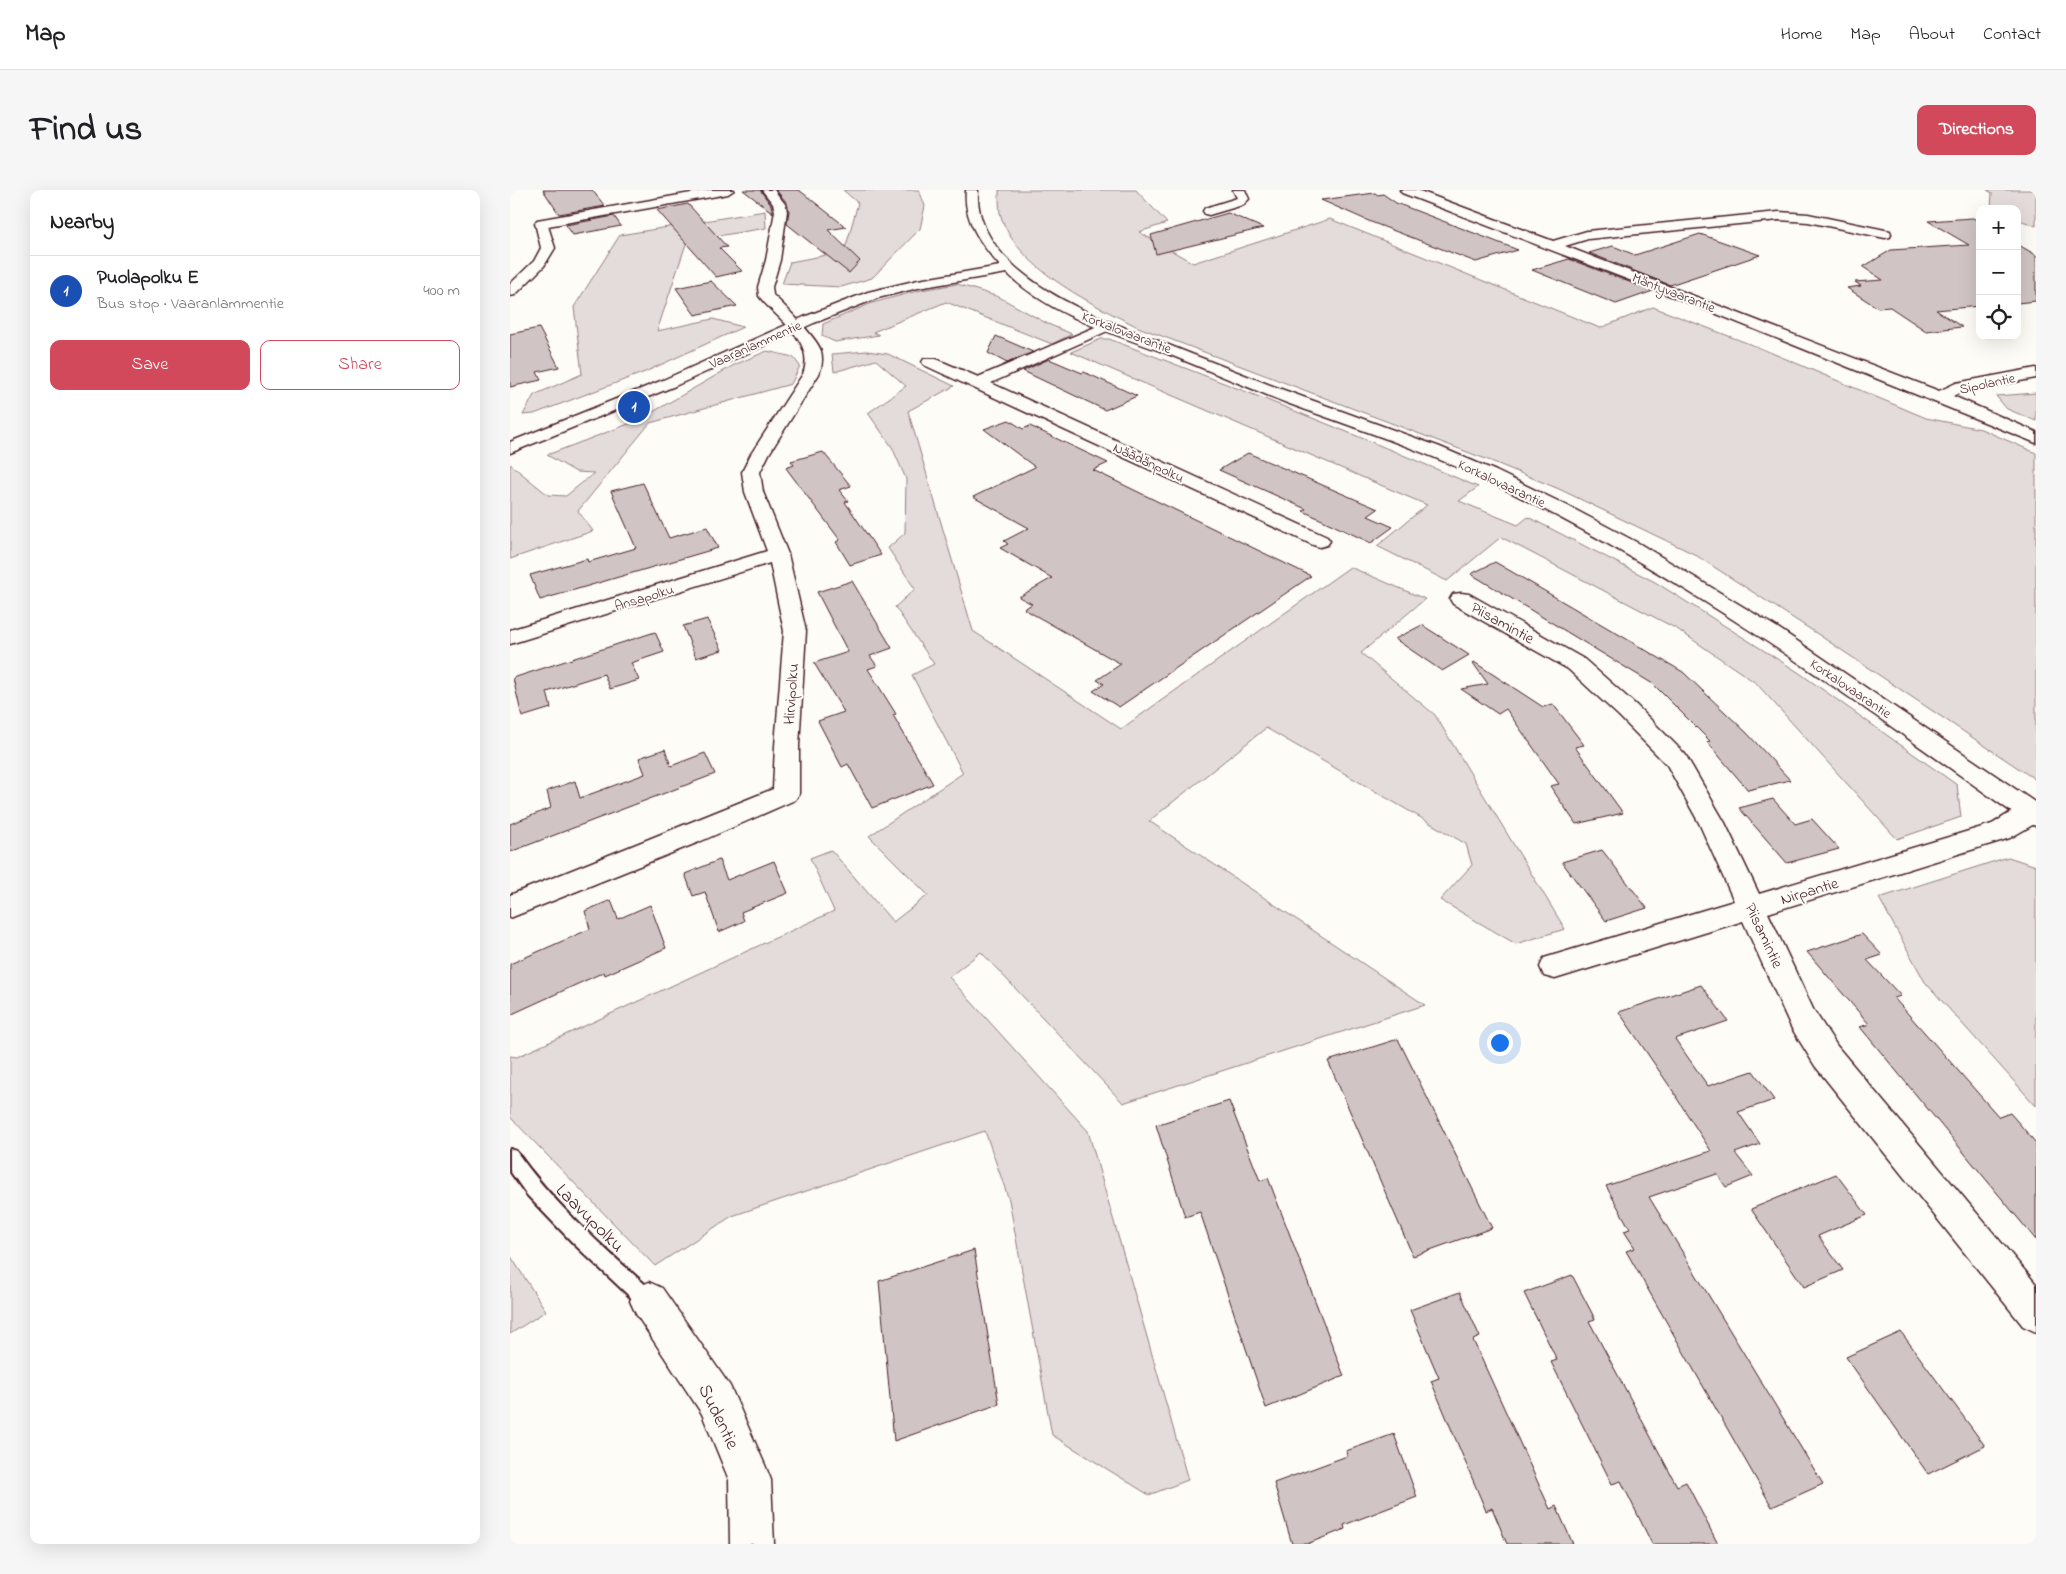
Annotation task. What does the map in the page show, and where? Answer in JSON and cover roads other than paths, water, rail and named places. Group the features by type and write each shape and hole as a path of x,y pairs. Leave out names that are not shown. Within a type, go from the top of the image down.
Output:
{"street":[{"path":"510,292 539,263 548,248 541,223 728,190"},
{"name":"Hirvipolku","path":"510,907 690,835 786,794 787,746 795,632 778,554 754,492 751,472 760,454 811,374 814,366 813,350 806,338 794,327 786,314 766,296 765,287 776,246 781,211 768,190"},
{"name":"Korkalovaarantie","path":"972,190 970,198 976,220 995,254 1027,284 1063,307 1107,326 1488,474 1627,544 1754,622 2034,814"},
{"path":"1209,211 1243,199 1239,190"},
{"name":"Mäntyvaarantie","path":"1406,190 1697,301 1940,397 2036,438"},
{"path":"1550,246 1587,235 1779,216 1808,218 1885,234"},
{"name":"Vaaranlammentie","path":"510,448 669,383 794,327 873,295 918,284 1009,269"},
{"path":"978,383 1107,326"},
{"name":"Näädänpolku","path":"930,362 1320,541"},
{"name":"Sipolantie","path":"1940,397 1956,388 2036,373"},
{"name":"Ansapolku","path":"510,637 778,554"},
{"name":"Piisamintie","path":"1461,599 1576,664 1627,710 1676,760 1712,823 1802,1018 1826,1056 2036,1313"},
{"name":"Nirpantie","path":"1555,967 2001,831 2034,814"},
{"name":"Sudentie","path":"649,1301 716,1400 750,1480 752,1544"}],"lane":[{"name":"Laavupolku","path":"510,1157 533,1189 573,1231 649,1301"}],"place":[{"name":"Puolapolku E","path":"634,407"}]}
